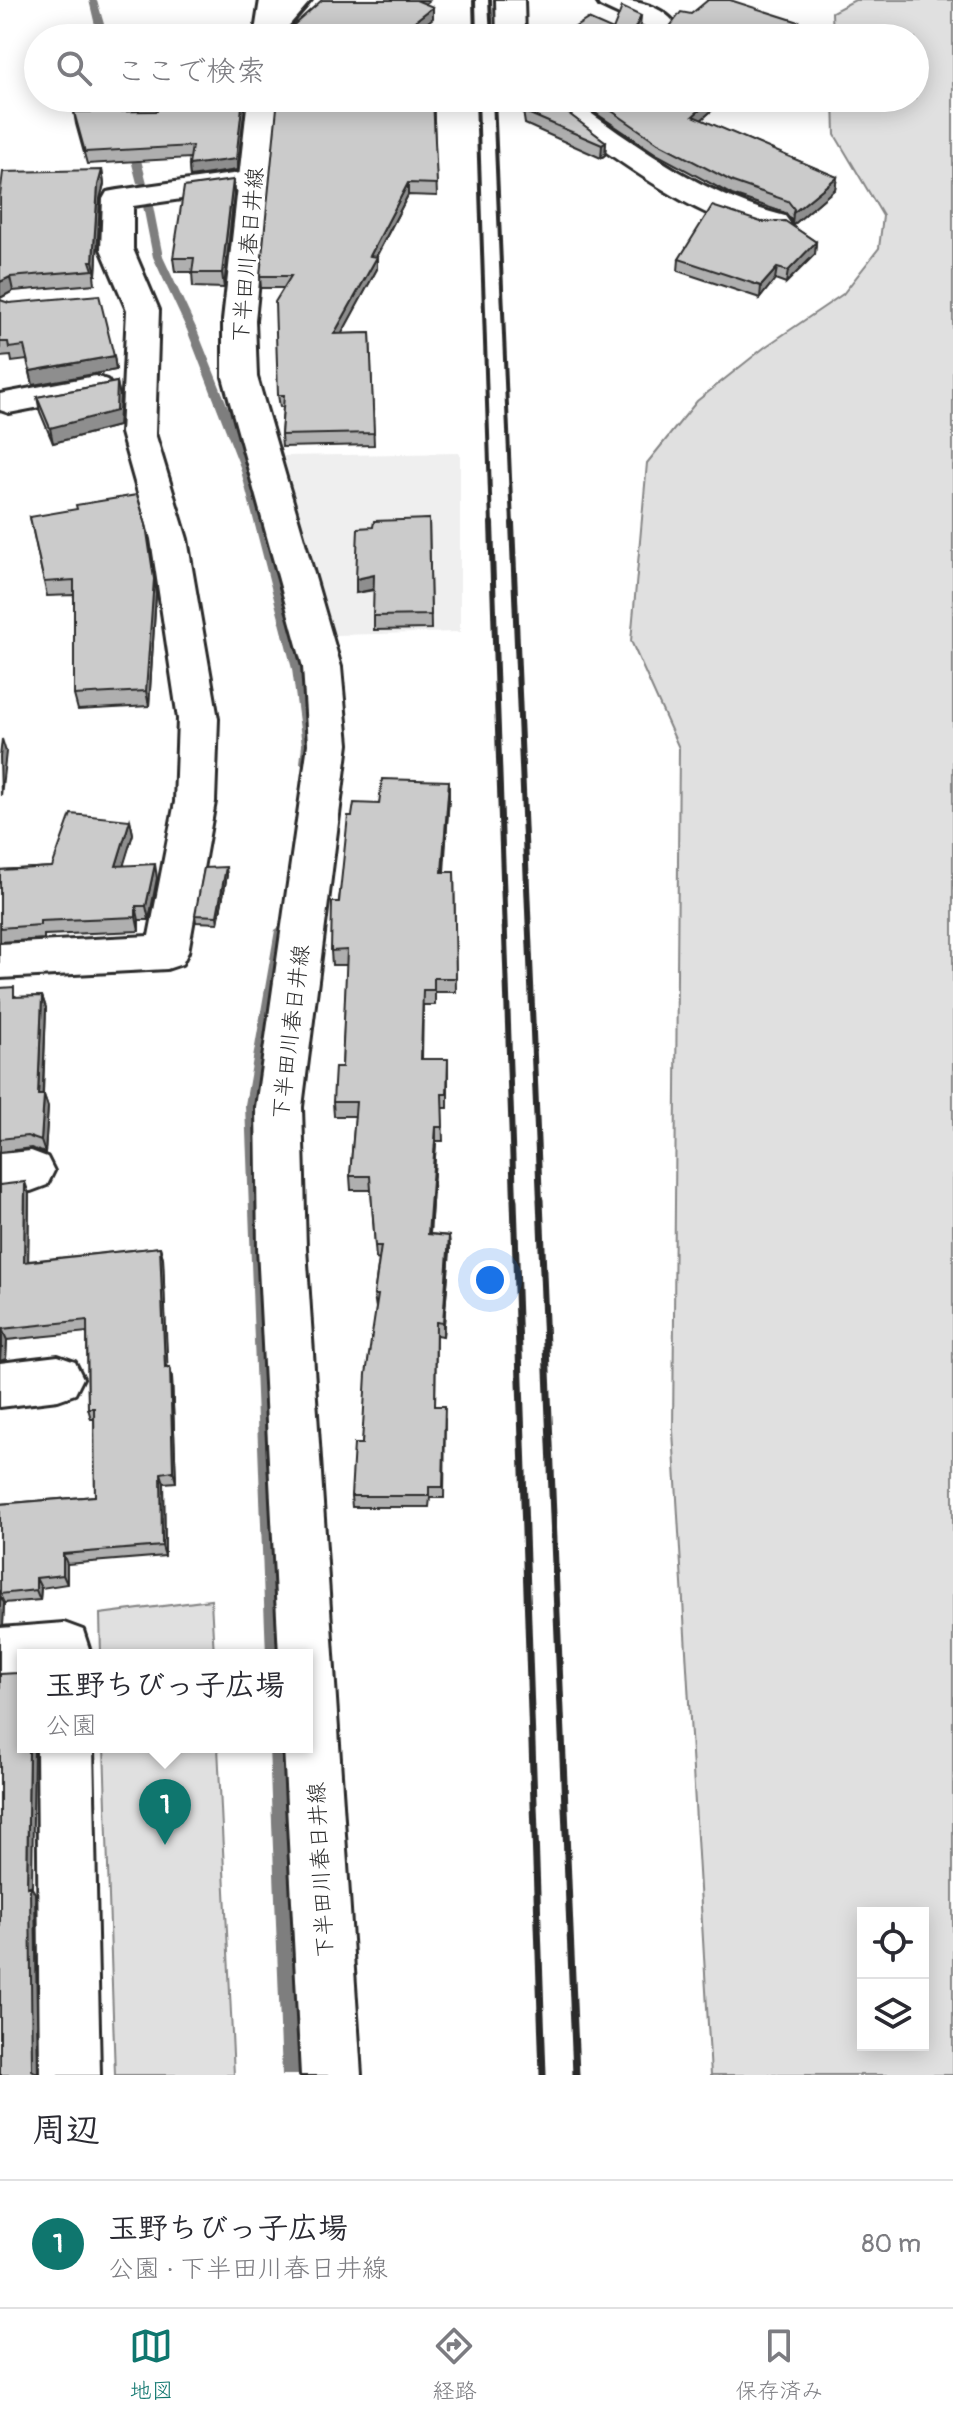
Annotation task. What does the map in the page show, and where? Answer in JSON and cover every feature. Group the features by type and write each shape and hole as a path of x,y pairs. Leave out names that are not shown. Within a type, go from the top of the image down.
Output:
{"street":[{"path":"270,24 274,0"},
{"path":"277,24 297,0"},
{"path":"510,0 511,24"},
{"path":"610,0 641,12 660,24"},
{"name":"下半田川春日井線","path":"261,112 239,320 240,377 322,667 328,744 279,1107 282,1248 306,1649"},
{"path":"569,112 627,152 716,206 774,223"},
{"path":"0,961 167,952 195,802 198,719 169,539 138,433 143,310 120,294 118,199 254,180"},
{"path":"9,402 141,379"},
{"path":"0,1385 58,1378"},
{"path":"65,1753 70,2075"},
{"name":"下半田川春日井線","path":"312,1753 331,2075"}],"shaded area":[{"path":"855,0 953,0 953,2075 711,2075 673,1431 679,748 631,641 647,463 697,401 765,347 843,294 879,248 883,216 835,135 834,112 929,112 929,24 832,24 832,12"},
{"path":"460,453 460,632 335,635 313,582 284,456"},
{"path":"211,1600 214,1649 101,1649 100,1614"},
{"path":"104,1753 218,1753 234,2075 115,2075"}],"building":[{"path":"322,0 416,0 433,7 411,24 295,24"},
{"path":"708,0 730,0 799,22 672,24 681,12 691,14"},
{"path":"622,7 641,16 637,24 615,24"},
{"path":"588,19 599,24 580,24"},
{"path":"74,112 241,112 236,159 189,165 192,146 85,152"},
{"path":"277,112 434,112 437,184 408,183 370,256 377,257 334,334 370,333 374,433 281,435 284,395 278,395 275,302 291,276 260,276"},
{"path":"525,112 566,112 606,142 602,145"},
{"path":"613,112 697,112 693,116 837,177 793,213 794,209 788,201 733,182 658,143"},
{"path":"102,170 98,185 93,261 90,261 93,270 10,277 0,282 3,172"},
{"path":"233,180 222,273 192,273 194,258 173,258 184,187"},
{"path":"712,206 761,222 785,221 816,242 788,271 777,268 761,286 679,259"},
{"path":"99,295 114,356 30,371 24,346 9,348 8,342 0,342 0,300 9,303"},
{"path":"117,382 116,411 50,428 37,397"},
{"path":"137,495 146,525 154,579 146,691 74,695 74,580 44,582 30,517 77,509 76,505"},
{"path":"429,519 431,615 373,616 374,575 356,579 358,528 373,527 374,521"},
{"path":"382,779 449,781 442,872 454,872 456,978 434,978 434,990 423,990 421,1059 448,1059 447,1094 442,1094 443,1127 436,1127 428,1234 449,1236 443,1323 436,1322 435,1406 445,1406 443,1487 429,1487 429,1496 351,1496 354,1444 362,1444 366,1374 378,1295 374,1295 381,1246 375,1246 370,1176 350,1176 356,1102 333,1102 335,1067 342,1067 347,950 331,951 332,902 339,902 348,816 352,816 354,803 379,804"},
{"path":"71,814 130,820 116,866 155,864 146,906 136,906 136,917 40,921 40,925 0,928 0,870 52,867"},
{"path":"226,867 217,916 195,915 204,868"},
{"path":"14,987 14,997 42,996 38,1095 44,1095 41,1141 27,1136 0,1139 0,988"},
{"path":"25,1182 24,1262 160,1247 165,1368 170,1367 173,1471 161,1473 162,1546 63,1554 63,1575 36,1578 36,1590 0,1594 0,1504 95,1496 94,1408 88,1408 87,1320 2,1329 0,1348 0,1185"},
{"path":"17,1673 17,1753 29,1753 27,1887 30,1886 32,2070 36,2075 0,2075 0,1674"}],"waterway":[{"path":"93,0 99,24"},
{"path":"124,112 142,183"},
{"path":"148,206 158,257 192,330 246,467 298,669 308,745 306,763"},
{"path":"275,1649 252,1105 282,930"},
{"path":"278,1753 292,2075"}],"railway":[{"path":"474,0 475,24"},
{"path":"490,0 491,24"},
{"path":"477,112 491,525"},
{"path":"495,112 512,525"},
{"path":"491,523 514,1202"},
{"path":"512,523 540,1202"},
{"path":"514,1200 543,2075"},
{"path":"540,1200 576,2075"}],"place":[{"name":"玉野ちびっ子広場","path":"165,1845"}]}
